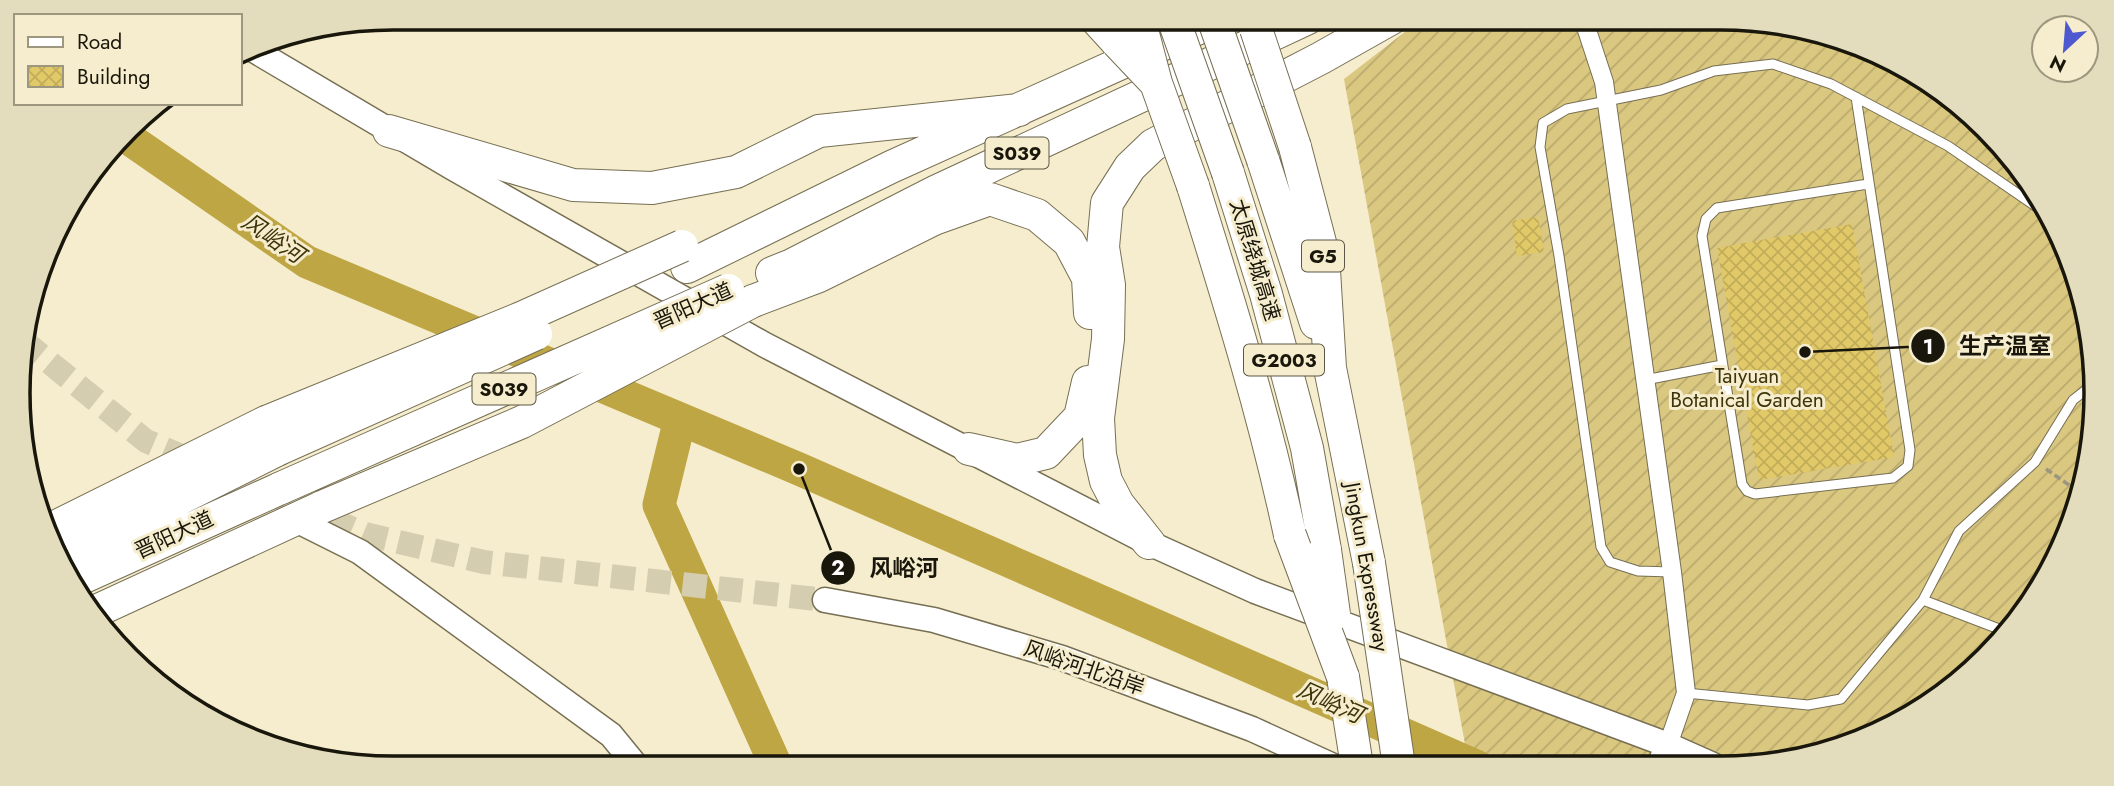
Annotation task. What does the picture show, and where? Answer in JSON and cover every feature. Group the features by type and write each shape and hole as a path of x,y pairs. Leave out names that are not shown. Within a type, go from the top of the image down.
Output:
{"highway":[{"path":"1132,30 1156,83 1194,186 1242,342 1276,470 1290,535 1343,677 1355,756"},
{"name":"太原绕城高速","path":"1177,30 1228,173 1266,294 1307,448 1343,677"},
{"name":"晋阳大道","path":"55,527 685,256 821,201 1195,30"},
{"name":"太原绕城高速","path":"1217,30 1264,160 1330,368"},
{"name":"G5","path":"1257,30 1295,147 1323,254 1330,368"},
{"name":"晋阳大道","path":"101,609 309,513 522,422 792,265 935,192 1282,30"},
{"path":"1149,543 1118,504 1106,481 1100,455 1098,418 1108,339 1109,285 1103,247 1107,203 1130,167 1153,145 1371,30"},
{"path":"389,131 573,185 652,188 736,172 819,131 1018,110"},
{"path":"740,295 819,276 934,219 990,199 1037,215 1069,242 1088,278 1090,366 1080,417 1046,453 1017,460 969,449"},
{"name":"晋阳大道","path":"80,579 236,506 740,295"},
{"name":"Jingkun Expressway","path":"1330,368 1369,563 1398,756"},
{"name":"晋阳大道","path":"66,552 169,504 271,436"}],"street":[{"path":"261,54 389,131 765,345 1149,543 1255,591 1663,756 1686,693 1672,572 1604,82 1587,30"},
{"path":"309,513 611,735 628,756"},
{"name":"风峪河北沿岸","path":"825,600 934,620 1062,658 1252,729 1311,756"}],"lane":[{"path":"1672,572 1638,571 1610,562 1601,547 1559,256 1540,146 1543,122 1567,109 1661,90 1714,71 1773,64 1831,84 1948,146 2031,203"},
{"path":"1856,97 1910,450 1908,466 1893,478 1755,494 1747,491 1742,484 1702,236 1706,219 1717,208 1868,184"},
{"path":"1645,380 1723,365"},
{"path":"1686,693 1808,705 1841,699 1923,600 1959,531 2035,462 2073,400 2084,391"},
{"path":"1923,600 1998,628"}],"path":[{"path":"2035,462 2072,487"}],"green space":[{"name":"Taiyuan Botanical Garden","path":"1407,30 1745,31 1815,42 1860,57 1903,78 1961,120 2009,172 2047,232 2072,299 2083,369 2081,440 2065,510 2036,575 1994,633 1961,666 1903,708 1860,729 1815,744 1768,753 1721,756 1467,756 1344,79"}],"building":[{"path":"1538,217 1544,252 1517,256 1512,221"},
{"path":"1852,224 1894,457 1759,480 1717,248"}],"waterway":[{"name":"风峪河","path":"132,141 307,262 799,469 1453,756"},
{"path":"680,419 659,505 772,756"}],"tunnel":[{"path":"33,349 146,441 365,534 484,562 825,600"}],"place":[{"name":"生产温室","path":"1805,352"},
{"name":"风峪河","path":"799,469"}]}
